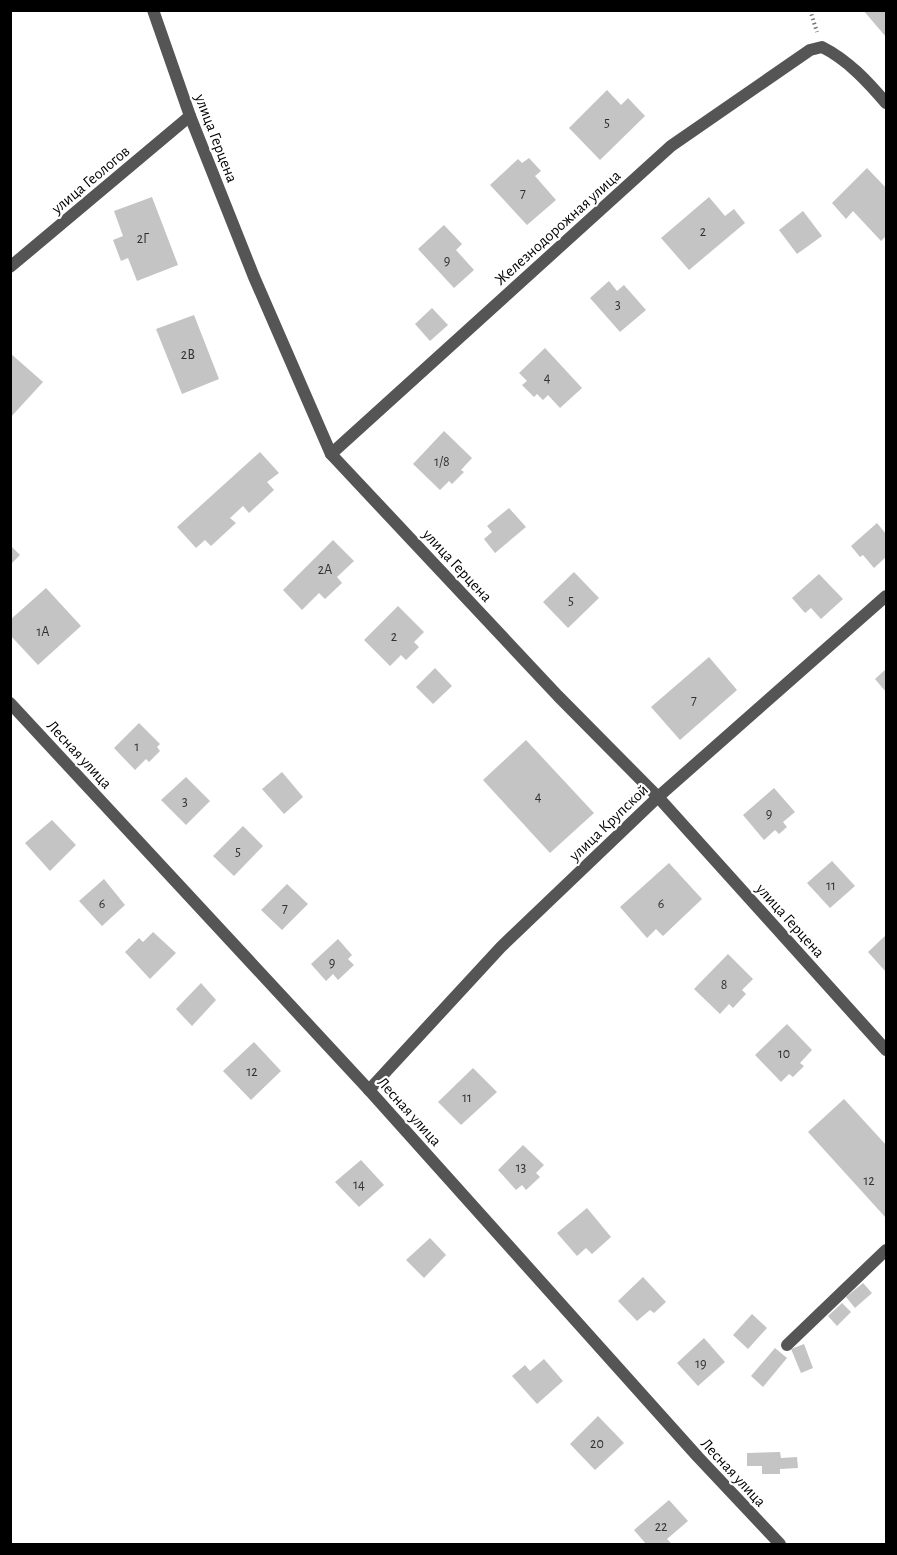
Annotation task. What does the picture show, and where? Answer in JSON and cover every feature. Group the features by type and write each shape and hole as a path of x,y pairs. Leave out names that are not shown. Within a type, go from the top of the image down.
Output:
{"street":[{"name":"улица Герцена","path":"153,10 190,116 254,277 331,454 558,696 657,797 886,1050"},
{"name":"Железнодорожная улица","path":"331,454 671,146 810,50 822,47 834,53 886,103"},
{"name":"улица Геологов","path":"10,267 190,116"},
{"name":"улица Крупской","path":"369,1090 501,947 657,797 886,596"},
{"name":"Лесная улица","path":"10,703 369,1090 682,1440 780,1545"},
{"path":"787,1345 886,1250"}],"building":[{"path":"863,10 886,10 886,37"},
{"path":"607,90 621,105 628,98 645,116 600,160 569,128"},
{"path":"529,158 541,171 535,176 556,200 527,225 490,185 518,159 522,163"},
{"path":"867,168 886,188 886,236 881,241 853,211 846,219 832,203"},
{"path":"152,197 178,265 137,281 128,258 121,261 113,240 123,236 114,211"},
{"path":"709,197 725,216 734,209 745,223 689,270 661,238"},
{"path":"803,211 822,236 797,254 779,230"},
{"path":"444,225 462,244 456,250 474,270 454,288 418,249"},
{"path":"609,281 617,291 624,285 646,310 620,332 590,298"},
{"path":"432,308 448,325 430,341 415,324"},
{"path":"194,315 219,379 182,394 156,329"},
{"path":"545,348 582,388 560,408 548,395 543,400 537,394 534,397 522,385 527,381 519,373"},
{"path":"10,353 43,382 10,418"},
{"path":"444,431 472,458 461,470 464,472 452,484 449,481 440,490 413,464"},
{"path":"260,452 279,473 267,482 274,490 249,513 243,506 230,518 236,523 211,546 205,540 196,548 177,527"},
{"path":"509,508 526,527 495,553 484,539 492,532 487,526"},
{"path":"877,523 886,534 886,557 874,568 851,546"},
{"path":"333,540 354,561 337,577 342,583 325,599 319,593 302,610 283,590"},
{"path":"10,545 20,555 10,565"},
{"path":"574,572 599,598 568,628 543,602"},
{"path":"819,574 843,599 821,619 811,608 805,613 792,598"},
{"path":"46,588 81,626 38,665 10,635 10,620"},
{"path":"398,606 424,632 414,642 419,647 406,660 401,655 390,666 364,640"},
{"path":"709,657 737,690 680,740 651,707"},
{"path":"435,668 452,686 433,704 416,687"},
{"path":"886,669 886,692 875,679"},
{"path":"139,723 160,744 157,747 160,751 149,762 146,759 135,770 114,748"},
{"path":"526,740 594,813 550,853 483,780"},
{"path":"282,772 303,797 284,814 262,789"},
{"path":"186,777 210,801 186,825 161,800"},
{"path":"774,788 795,812 783,822 787,827 779,834 775,830 764,840 743,815"},
{"path":"52,820 76,845 50,871 25,843"},
{"path":"243,826 263,846 234,876 213,856"},
{"path":"832,861 855,886 830,908 807,883"},
{"path":"669,863 702,899 663,936 656,929 647,938 620,907"},
{"path":"104,879 125,905 102,926 79,901"},
{"path":"287,884 308,904 282,930 261,910"},
{"path":"153,932 176,953 150,979 125,952 139,938 143,942"},
{"path":"886,935 886,972 868,952"},
{"path":"338,939 352,955 348,959 354,965 338,980 333,974 326,981 311,964"},
{"path":"728,954 753,979 742,990 746,994 733,1008 729,1004 720,1014 694,989"},
{"path":"201,983 216,1000 192,1026 176,1009"},
{"path":"787,1024 812,1050 800,1063 804,1066 793,1077 789,1074 781,1082 755,1055"},
{"path":"254,1042 281,1071 251,1100 223,1071"},
{"path":"473,1068 497,1092 461,1125 438,1102"},
{"path":"844,1099 886,1145 886,1218 808,1132"},
{"path":"523,1145 544,1165 536,1173 540,1177 526,1190 522,1185 516,1190 498,1170"},
{"path":"361,1160 384,1185 359,1207 335,1182"},
{"path":"587,1208 611,1237 592,1254 586,1248 577,1256 557,1233"},
{"path":"430,1238 446,1255 424,1278 406,1260"},
{"path":"643,1277 666,1302 654,1313 650,1310 637,1321 618,1301"},
{"path":"863,1283 872,1293 855,1308 846,1297"},
{"path":"842,1303 851,1312 837,1326 828,1316"},
{"path":"752,1314 767,1328 748,1349 733,1335"},
{"path":"704,1338 725,1362 698,1386 677,1363"},
{"path":"804,1344 813,1368 801,1373 791,1349"},
{"path":"775,1348 787,1358 763,1387 751,1376"},
{"path":"544,1359 563,1381 537,1404 512,1376 525,1365 530,1371"},
{"path":"598,1416 624,1443 595,1470 570,1444"},
{"path":"780,1452 781,1458 797,1457 798,1468 780,1469 780,1474 762,1474 762,1466 747,1466 747,1453"},
{"path":"669,1500 688,1521 667,1539 672,1544 646,1544 634,1530"}]}
